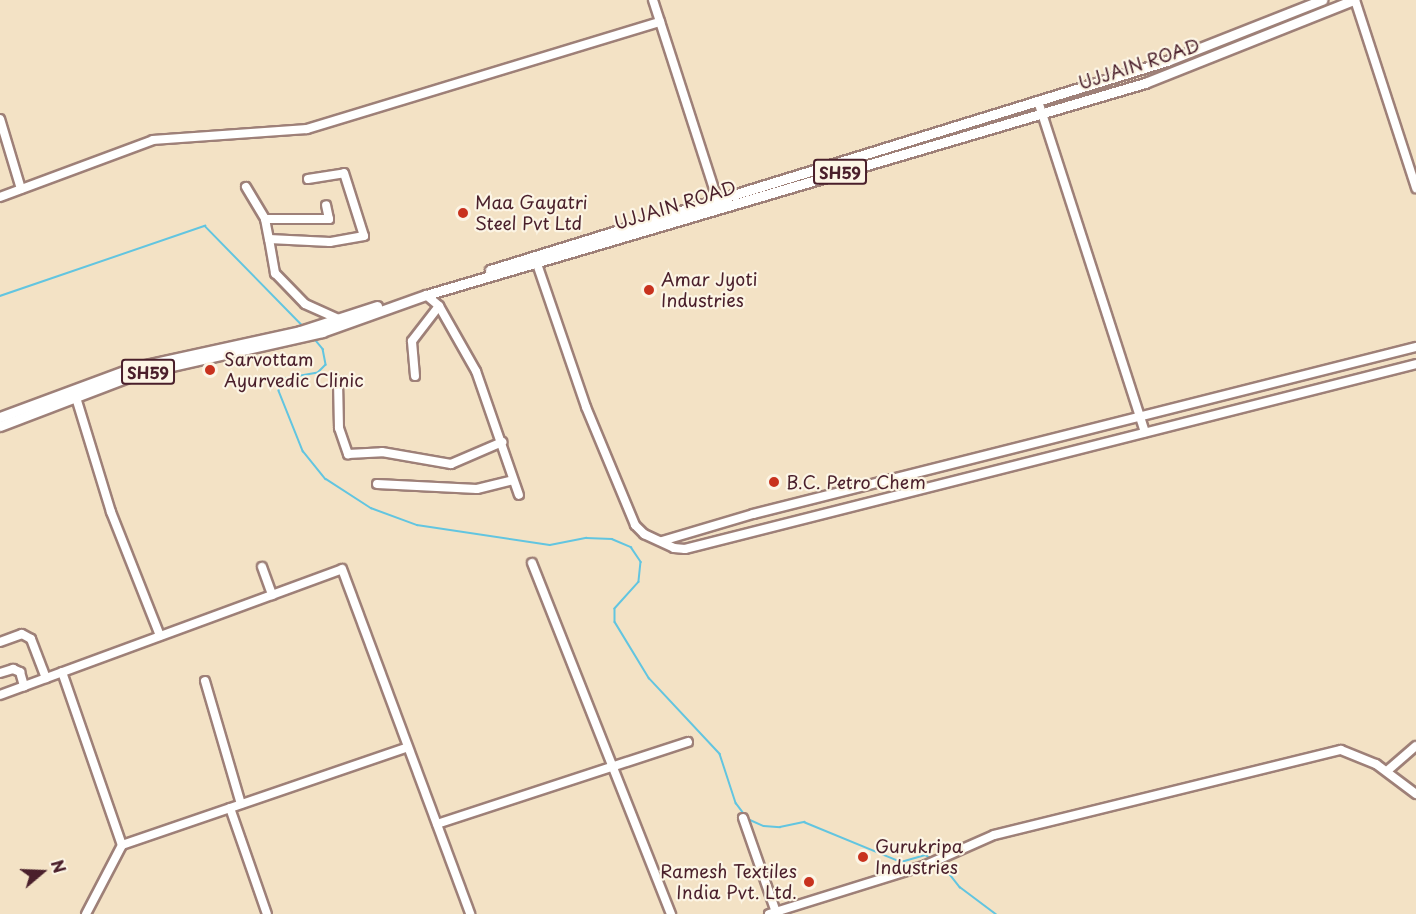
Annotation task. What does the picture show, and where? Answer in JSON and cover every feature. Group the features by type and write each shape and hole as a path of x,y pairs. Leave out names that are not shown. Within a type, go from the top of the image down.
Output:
{"main road":[{"name":"UJJAIN ROAD","path":"719,205 1167,61 1322,0"},
{"name":"UJJAIN ROAD","path":"321,329 339,319 1179,71 1354,0"},
{"name":"UJJAIN ROAD","path":"0,417 74,391 321,329 536,260"},
{"name":"UJJAIN ROAD","path":"0,426 74,391"}],"street":[{"path":"653,0 719,205"},
{"path":"1354,0 1416,188"},
{"path":"0,197 153,140 307,129 660,22"},
{"path":"1038,101 1145,432"},
{"path":"0,119 21,189"},
{"path":"269,239 330,242 364,236 344,173 308,179"},
{"path":"246,187 265,219 275,273 306,304 339,319"},
{"path":"265,219 329,219 326,205"},
{"path":"536,260 586,407 629,512 644,534 685,549 1416,364"},
{"path":"426,295 439,306 476,371 519,495"},
{"path":"415,376 412,341 439,306"},
{"path":"662,541 753,514 1142,418 1416,347"},
{"path":"338,381 336,408 348,454 382,452 451,464 502,442"},
{"path":"74,391 111,512 160,636"},
{"path":"377,484 477,489 512,480"},
{"path":"532,563 671,914"},
{"path":"262,567 272,595"},
{"path":"0,695 342,569 470,914"},
{"path":"0,642 22,634 31,639 46,678"},
{"path":"0,673 14,669 20,672 24,686"},
{"path":"62,672 122,845"},
{"path":"205,681 241,804"},
{"path":"437,824 688,742"},
{"path":"1387,771 1416,746"},
{"path":"86,914 122,845 408,747"},
{"path":"743,818 773,913 926,865 994,836 1341,750 1387,771 1416,794"},
{"path":"230,808 267,914"}],"waterway":[{"path":"0,296 205,226 304,327"},
{"path":"313,337 323,349 326,365 318,373 285,379 279,391 303,451 326,479 371,508 417,525 550,545 586,538 612,539 631,547 641,562 639,582 615,609 615,622 649,678 720,754 736,803 745,815"},
{"path":"748,819 764,826 780,827 804,822 901,862 925,855 931,858"},
{"path":"941,863 960,887 996,914"}],"place":[{"name":"Maa Gayatri Steel Pvt Ltd","path":"463,213"},
{"name":"Amar Jyoti Industries","path":"649,290"},
{"name":"Sarvottam Ayurvedic Clinic","path":"210,370"},
{"name":"B.C. Petro Chem","path":"774,482"},
{"name":"Gurukripa Industries","path":"863,857"},
{"name":"Ramesh Textiles India Pvt. Ltd.","path":"809,882"}]}
